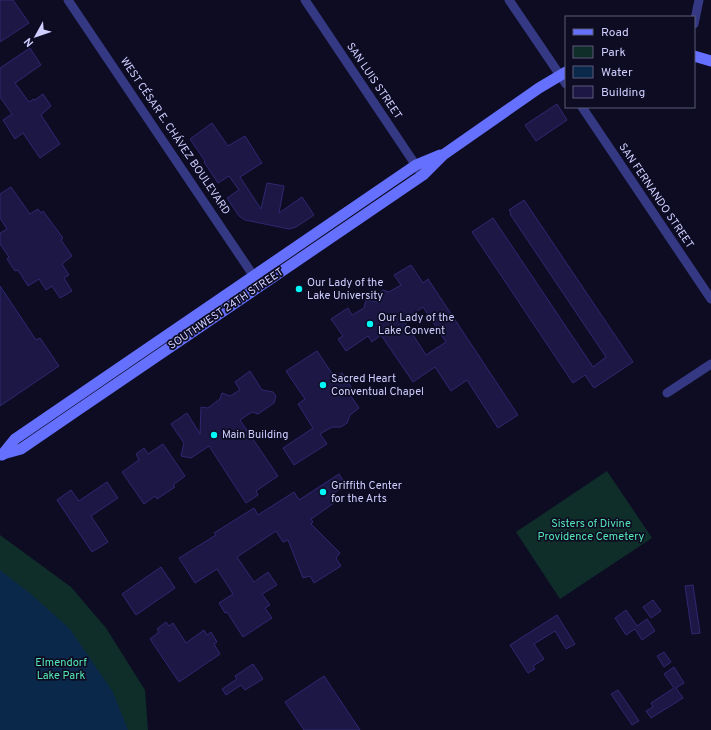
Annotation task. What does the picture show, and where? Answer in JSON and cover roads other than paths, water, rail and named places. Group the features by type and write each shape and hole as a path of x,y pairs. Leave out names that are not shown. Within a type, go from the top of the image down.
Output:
{"main road":[{"path":"695,56 711,62"},
{"name":"SOUTHWEST 24TH STREET","path":"2,455 15,439 416,165 443,154 564,77"},
{"name":"SOUTHWEST 24TH STREET","path":"2,455 21,449 261,286 423,175 443,154"}],"street":[{"name":"WEST CÉSAR E. CHÁVEZ BOULEVARD","path":"68,0 261,286"},
{"name":"SAN LUIS STREET","path":"305,0 423,175"},
{"path":"510,0 564,77"},
{"path":"695,19 699,0"},
{"name":"SAN FERNANDO STREET","path":"583,108 711,299"},
{"path":"667,393 711,364"}],"water":[{"name":"Elmendorf Lake Park","path":"0,570 32,595 70,629 113,692 128,730 0,730"}],"place":[{"name":"Our Lady of the Lake University","path":"299,289"},
{"name":"Our Lady of the Lake Convent","path":"370,324"},
{"name":"Sacred Heart Conventual Chapel","path":"323,385"},
{"name":"Main Building","path":"214,435"},
{"name":"Griffith Center for the Arts","path":"323,492"}],"park label":[{"name":"Sisters of Divine Providence Cemetery","path":"591,530"}]}
